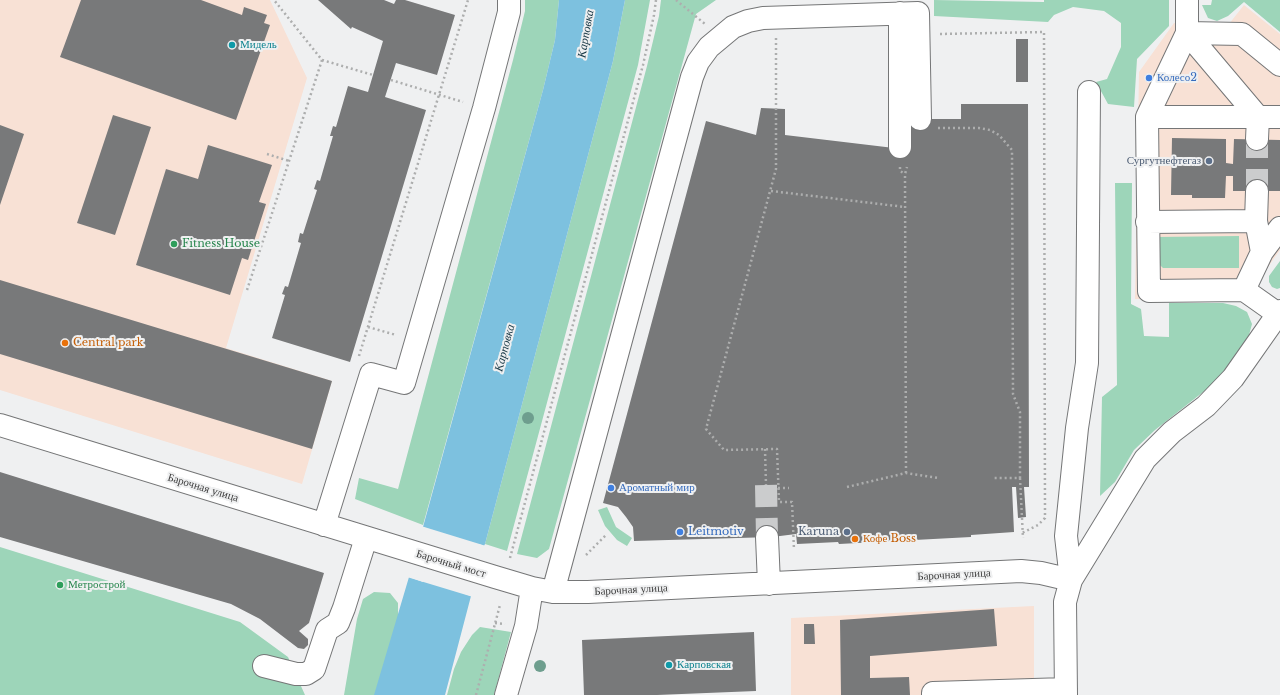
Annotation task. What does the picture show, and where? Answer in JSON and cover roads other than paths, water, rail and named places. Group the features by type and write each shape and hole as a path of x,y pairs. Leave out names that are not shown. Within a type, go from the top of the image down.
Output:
{"street":[{"path":"324,525 371,374 404,383 484,108 509,12 509,0"},
{"path":"933,695 933,693 1066,692 1065,602 1071,580 1145,459 1172,432 1206,406 1233,378 1279,312 1244,290 1148,291 1148,117 1187,33 1187,0"},
{"path":"900,13 904,154"},
{"path":"553,592 690,84 698,62 709,47 720,36 733,27 748,21 763,18 918,13 927,124"},
{"path":"1187,33 1242,34 1280,65"},
{"path":"1187,33 1258,117 1257,139"},
{"path":"1071,580 1066,536 1077,428 1087,362 1089,92"},
{"path":"1148,117 1280,117"},
{"path":"1257,191 1256,220 1262,252"},
{"path":"1147,222 1256,220"},
{"path":"1244,290 1262,252 1280,228"},
{"name":"Барочная улица","path":"0,425 406,550"},
{"path":"337,584 359,536"},
{"path":"264,666 296,674 306,674 314,669 327,630 338,622 344,608 359,536"},
{"path":"767,537 769,584"},
{"name":"Барочный мост","path":"406,550 495,578"},
{"name":"Барочная улица","path":"495,578 553,592 588,592 1021,572 1041,573 1071,580"},
{"path":"506,695 526,626 532,588"}],"water":[{"name":"Карповка","path":"559,0 625,0 613,61 485,544 484,546 479,544 465,594 471,596 445,695 374,695 409,577 423,582 437,532 423,527 543,90 555,40"}],"tunnel":[{"path":"1257,139 1257,191"},
{"path":"766,485 767,537"}],"place":[{"name":"Мидель","path":"232,45"},
{"name":"Колесо2","path":"1149,78"},
{"name":"Сургутнефтегаз","path":"1209,161"},
{"name":"Fitness House","path":"174,244"},
{"name":"Central park","path":"65,343"},
{"name":"Ароматный мир","path":"611,488"},
{"name":"Leitmotiv","path":"680,532"},
{"name":"Karuna","path":"847,532"},
{"name":"Кофе Boss","path":"855,539"},
{"name":"Метрострой","path":"60,585"},
{"name":"Карповская","path":"669,665"}]}
